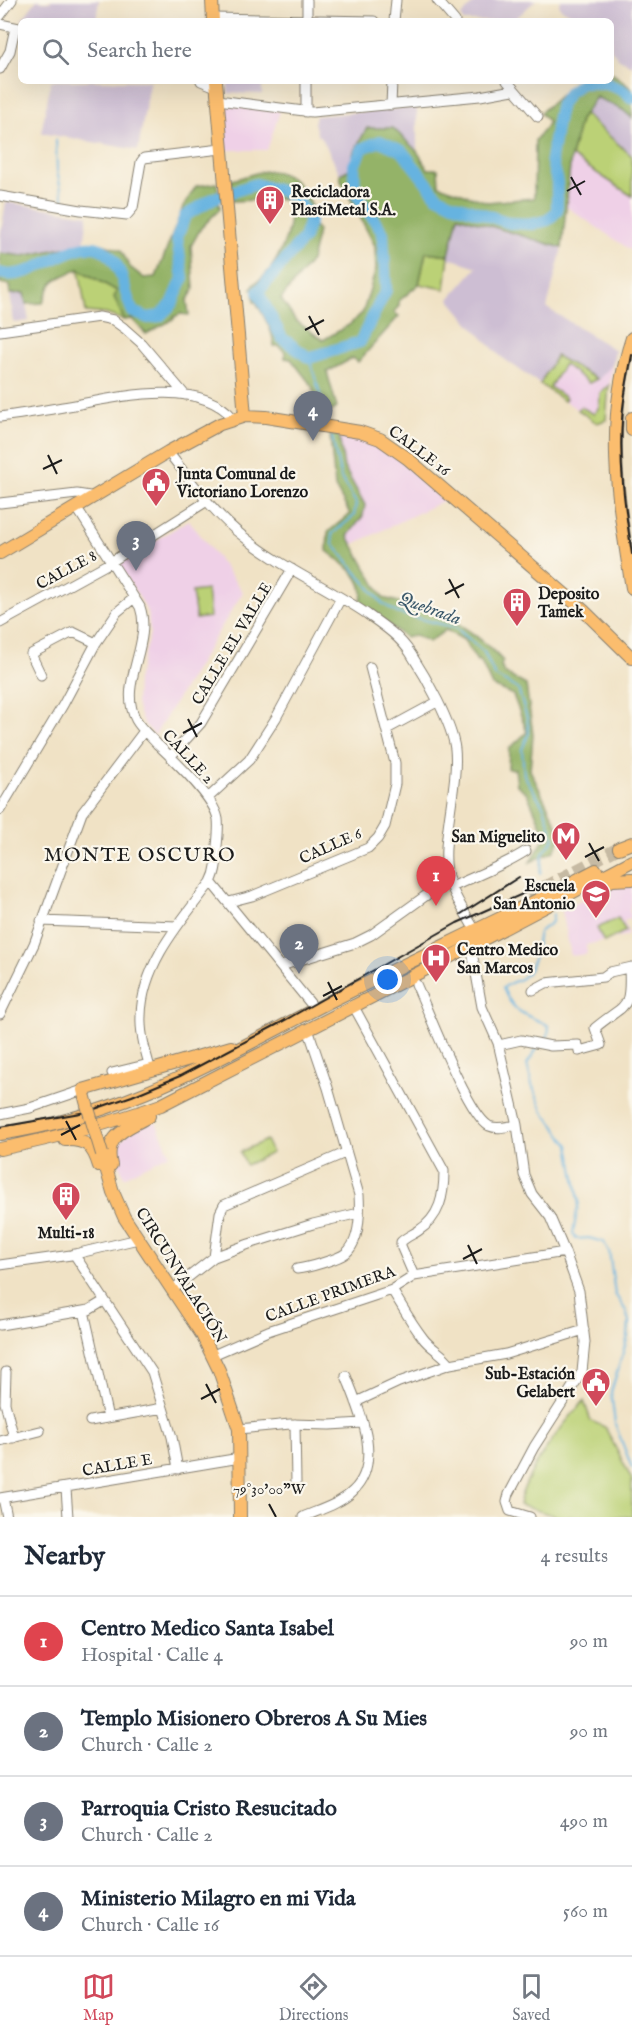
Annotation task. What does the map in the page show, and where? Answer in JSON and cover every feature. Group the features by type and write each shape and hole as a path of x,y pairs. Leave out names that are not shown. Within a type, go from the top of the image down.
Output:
{"main road":[{"path":"212,0 213,18"},
{"path":"216,84 239,417"},
{"path":"632,338 621,375 615,437 619,505 632,588"},
{"name":"CALLE 16","path":"0,553 168,452 220,424 239,417 266,417 360,432 390,445 431,477 626,645 632,658"},
{"path":"632,418 632,430"},
{"path":"0,1134 67,1121 131,1100 194,1072 437,949 629,845"},
{"path":"0,1149 114,1122 160,1105 632,861"},
{"path":"442,961 472,952 632,868"},
{"path":"598,885 613,880 632,879"},
{"path":"437,949 451,936 528,895"},
{"path":"83,1090 150,1067 263,1036"},
{"name":"CIRCUNVALACIÓN","path":"83,1090 117,1201 213,1355 238,1429 240,1517"},
{"path":"156,1266 147,1244 120,1196 110,1153 112,1142 119,1133 154,1113 160,1105"},
{"path":"31,1143 48,1144 74,1140 88,1144 96,1156 111,1204 122,1224 156,1266"}],"street":[{"path":"0,16 12,0"},
{"path":"307,0 307,18"},
{"path":"394,18 396,0"},
{"path":"437,0 452,18"},
{"path":"0,24 18,28 10,51 0,69"},
{"path":"306,84 306,112"},
{"path":"391,105 392,84"},
{"path":"509,84 538,117"},
{"path":"218,100 306,112 480,96 513,90"},
{"path":"0,196 81,210 127,215 134,208 141,162 144,158 221,148"},
{"path":"0,331 99,317 113,320 141,343 185,395"},
{"path":"0,417 142,394 185,395 202,399 239,417"},
{"path":"168,452 207,501 244,537 374,619 401,641 410,652 449,725 455,749 455,787 447,853 451,883 472,925"},
{"path":"0,503 77,494 96,497"},
{"name":"CALLE 8","path":"0,623 111,562 207,501"},
{"name":"CALLE 2","path":"77,508 135,598 143,615 144,632 132,679 131,704 136,721 215,808 218,827 216,871 211,882"},
{"name":"CALLE EL VALLE","path":"170,757 201,723 292,569"},
{"path":"208,798 249,760 276,718 341,597"},
{"path":"0,810 8,801 96,644 117,612 135,598"},
{"path":"41,675 31,654 73,632 96,644"},
{"name":"CALLE 6","path":"229,902 252,896 368,848 378,838 385,826 395,784 395,763 370,668"},
{"path":"387,729 437,702"},
{"path":"0,1014 34,944 82,813 144,731"},
{"path":"281,966 355,943 451,883 509,862 526,851"},
{"path":"112,1074 150,1067 141,1028 141,1008 146,987 155,964 177,926 211,882 315,1009"},
{"path":"41,921 177,926"},
{"path":"472,952 482,1007 499,1045 517,1125 524,1175 532,1194 550,1217 565,1252 579,1292 584,1330 582,1372 534,1447 508,1494 507,1502 510,1511 530,1517"},
{"path":"499,1045 521,1040 564,1047 578,1045 579,1051 601,1044 595,1028 627,1003 630,995 630,968 610,972 603,977 546,983 533,990"},
{"path":"416,984 463,1090 480,1118 488,1125 497,1128 517,1125"},
{"path":"353,1005 444,1171 444,1193 440,1207 419,1231 401,1242 414,1276"},
{"path":"297,1269 345,1255 355,1237 359,1213 358,1195 328,1088 308,1029"},
{"path":"0,1114 40,1105 83,1090"},
{"path":"214,1257 220,1213 224,1205 345,1153"},
{"path":"172,1290 214,1257 313,1224 359,1213"},
{"path":"0,1264 74,1254 134,1240"},
{"name":"CALLE PRIMERA","path":"213,1355 268,1332 392,1290 414,1276 565,1252"},
{"path":"74,1254 152,1372 172,1437 178,1469"},
{"path":"392,1290 423,1338 450,1364"},
{"path":"0,1324 89,1310 104,1300"},
{"path":"84,1311 108,1418"},
{"path":"356,1402 399,1382 450,1364 506,1354 584,1330"},
{"path":"6,1372 5,1403 14,1438"},
{"path":"303,1517 352,1492 364,1476 367,1467 365,1428 346,1376"},
{"path":"90,1421 163,1408"},
{"path":"238,1429 295,1424 362,1424"},
{"path":"295,1424 296,1482"},
{"path":"0,1441 40,1431"},
{"name":"CALLE E","path":"1,1498 66,1489 240,1458"},
{"path":"66,1489 68,1517"},
{"path":"1,1498 7,1517"}],"shaded area":[{"path":"37,0 50,2 51,0 99,0 96,18 23,18"},
{"path":"477,0 536,0 516,18 462,18 461,16"},
{"path":"560,0 632,0 632,65 619,59 614,53 614,18 581,18 560,8"},
{"path":"50,84 149,84 138,150 41,133"},
{"path":"228,84 262,84 262,94 228,93"},
{"path":"596,97 623,110 632,118 632,156 584,115"},
{"path":"228,105 280,111 267,150 225,150 223,111"},
{"path":"417,107 417,151 393,128 354,151 350,169 340,174 321,136 318,136 314,123 316,116"},
{"path":"571,156 632,196 632,251 565,206"},
{"path":"6,202 88,215 84,244 23,256 0,253 0,237"},
{"path":"458,216 562,248 547,308 615,350 612,365 598,380 556,356 540,384 500,356 471,325 449,299 477,267 449,258"},
{"path":"24,293 29,321 14,323 10,294"},
{"path":"556,356 597,380 612,365 606,420 597,423 540,384"},
{"path":"339,432 377,442 449,498 352,545 347,536 363,516 365,505 344,467"},
{"path":"189,520 243,592 155,735 144,724 136,702 137,680 150,633 148,616 144,605 120,567 122,561"},
{"name":"Escuela San Antonio","path":"622,882 632,883 632,902 629,910 632,917 624,921 629,935 586,945 587,954 571,956 562,910"},
{"path":"156,1122 170,1154 124,1177 115,1153 116,1146 132,1130 144,1124"}],"green space":[{"path":"614,74 632,89 632,118 623,110 596,97 580,120 571,157 562,248 458,216 449,255 426,252 419,284 399,301 399,306 394,312 399,316 358,362 353,358 327,372 337,408 322,417 312,386 291,359 285,358 285,352 279,346 274,346 270,329 254,302 251,289 270,269 281,250 289,217 285,199 232,201 231,180 264,171 279,173 295,182 308,197 313,225 318,231 311,261 281,299 295,320 323,340 349,325 363,312 376,269 375,246 341,181 340,174 350,169 354,151 367,128 393,128 417,151 428,169 438,169 439,185 487,202 534,198 535,140 547,126 548,121 540,113 573,84 614,84"},
{"path":"584,114 632,156 632,196 571,156 580,120"},
{"path":"217,183 220,209 201,228 191,246 194,289 187,301 189,315 180,314 146,334 132,319 124,320 114,297 117,291 79,269 52,283 43,303 26,304 24,293 10,294 9,285 0,283 0,253 23,256 84,244 102,244 121,250 130,267 144,278 156,277 183,207 196,186"},
{"path":"426,252 449,255 445,289 419,284"},
{"path":"79,269 117,291 115,297 124,320 106,314 86,312"},
{"path":"556,356 597,379 589,383 564,364 550,387 566,398 564,401 540,384"},
{"path":"609,385 606,420 597,423 578,410 581,407 594,414 599,407 600,393"},
{"path":"330,435 339,435 344,467 365,505 363,516 348,536 383,598 434,613 462,626 503,661 501,665 504,673 526,685 533,735 530,770 562,835 554,851 530,862 546,837 527,793 517,785 515,769 508,769 509,749 527,732 513,695 492,686 480,660 477,661 464,640 446,630 429,642 415,635 406,638 360,603 362,594 358,579 327,551 328,532 350,514 335,487"},
{"path":"207,590 210,617 196,619 192,592"},
{"path":"618,918 626,931 604,942 597,928"},
{"path":"266,1140 272,1153 246,1165 240,1152"},
{"path":"584,1401 591,1421 605,1427 632,1480 632,1517 559,1517 519,1505 528,1478 536,1464 555,1436"}],"waterway":[{"path":"0,273 13,275 28,271 73,251 87,247 100,248 115,263 133,312 148,318 160,316 172,304 183,278 177,238 185,216 214,198 256,184 282,191 297,199 310,220 304,238 258,292 282,338 309,358 360,342 386,290 383,233 355,192 354,165 363,148 380,141 402,151 437,196 453,204 510,223 533,224 548,220 557,211 557,182 551,159 558,116 561,104 569,92 580,84"},
{"path":"607,84 622,90 632,98"},
{"path":"56,139 57,171 64,203"},
{"name":"Quebrada","path":"309,358 327,416"},
{"name":"Quebrada","path":"332,437 341,478 356,503 354,516 332,534 333,544 382,603 397,613 456,628 484,652 495,676 518,689 529,733 522,749 524,775 544,807 554,839 543,853 540,874"},
{"name":"Quebrada","path":"543,1042 548,1036 549,1026 511,1004 503,988 521,979 527,973 534,956 539,932 552,922 553,914"},
{"name":"Quebrada","path":"539,1046 527,1064 532,1085 543,1111 569,1145 579,1201 573,1233 576,1239 589,1238 603,1242 609,1251 615,1294 626,1311 629,1322 628,1336 611,1392 615,1424 632,1468"}],"tunnel":[{"path":"528,895 619,848"}],"railway":[{"path":"632,355 623,404 621,437 623,487 632,554"},
{"path":"461,914 519,877"},
{"path":"0,1127 86,1112 180,1076 280,1023 457,923 527,892"}],"place":[{"name":"Recicladora PlastiMetal S.A.","path":"270,226"},
{"name":"Ministerio Milagro en mi Vida","path":"313,441"},
{"name":"Junta Comunal de Victoriano Lorenzo","path":"156,508"},
{"name":"Parroquia Cristo Resucitado","path":"136,571"},
{"name":"Deposito Tamek","path":"517,628"},
{"name":"San Miguelito","path":"566,862"},
{"name":"Centro Medico Santa Isabel","path":"436,906"},
{"name":"Escuela San Antonio","path":"596,920"},
{"name":"Templo Misionero Obreros A Su Mies","path":"299,974"},
{"name":"Centro Medico San Marcos","path":"436,984"},
{"name":"Multi-18","path":"66,1222"},
{"name":"Sub-Estación Gelabert","path":"596,1408"}],"district":[{"name":"MONTE OSCURO","path":"140,854"}]}
